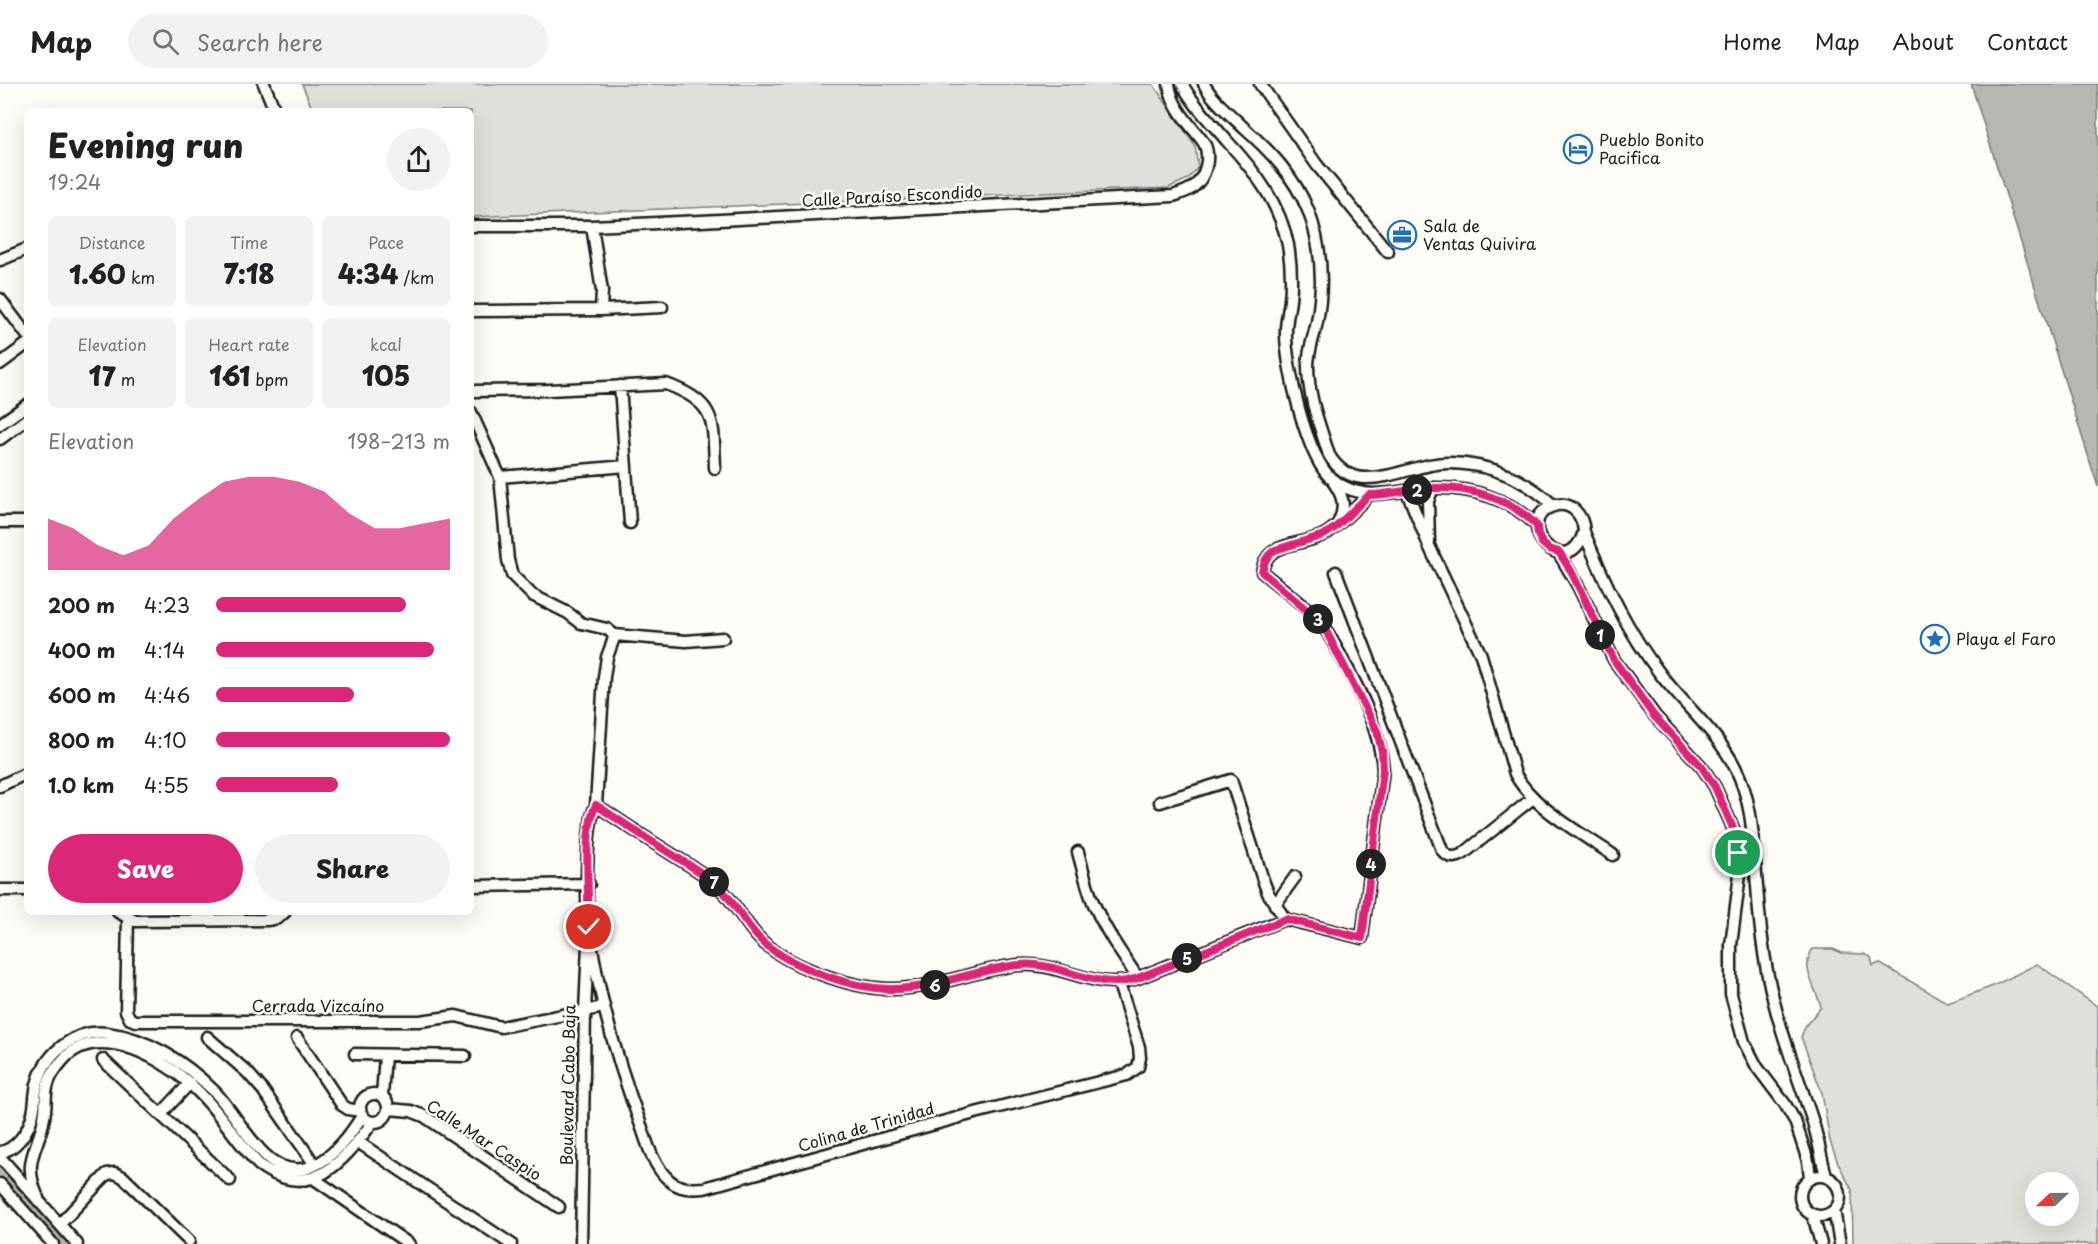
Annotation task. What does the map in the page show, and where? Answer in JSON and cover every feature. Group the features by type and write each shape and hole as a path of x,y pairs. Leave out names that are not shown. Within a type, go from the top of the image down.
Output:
{"street":[{"path":"264,84 273,108"},
{"name":"Calle Paraíso Escondido","path":"474,226 592,226 1173,196 1194,186 1208,160 1203,142 1177,108 1169,84"},
{"path":"1182,84 1203,115 1261,182 1284,226 1290,264 1290,300 1286,330 1288,359 1292,381 1311,443 1323,469 1340,493 1344,509 1336,527"},
{"path":"1204,84 1218,103 1283,167 1308,209 1317,240 1321,276 1317,323 1308,364 1309,385 1326,446 1334,464 1343,472 1354,477 1366,478 1381,477 1425,465 1449,462 1478,465 1500,471 1522,481 1554,506"},
{"path":"1260,84 1317,165 1388,252"},
{"path":"592,226 602,291 601,310"},
{"path":"0,260 24,250"},
{"path":"2,304 24,330"},
{"path":"474,311 662,307"},
{"path":"0,364 24,346"},
{"path":"474,390 549,390 666,384 685,391 697,400 710,415 715,468"},
{"path":"620,386 630,523"},
{"path":"0,424 24,407"},
{"path":"474,419 500,477 508,560 512,575 532,595 568,613 581,623 611,631 614,635 686,641 723,638"},
{"path":"0,439 24,421"},
{"path":"500,477 626,466"},
{"path":"1330,478 1342,486 1369,495 1448,488 1491,496 1518,510 1537,526"},
{"path":"1430,548 1428,501 1433,488"},
{"path":"1407,492 1430,548 1481,655 1515,774 1520,783 1533,798 1612,855"},
{"path":"596,805 709,878 727,895 752,930 771,951 790,962 858,985 906,989 934,985 1007,967 1033,964 1119,984 1286,919 1362,938 1383,770 1382,751 1377,731 1322,623 1262,572 1266,559 1275,550 1315,539 1336,527 1369,495"},
{"path":"1564,505 1580,514 1584,522 1584,532 1582,540 1576,547 1559,552 1549,549 1542,543 1537,526 1540,517 1554,506 1564,505"},
{"path":"0,522 24,522"},
{"path":"1584,532 1607,587 1634,635 1663,677 1716,738 1735,766 1743,787 1754,833 1762,940 1773,1000 1787,1051 1812,1120 1826,1176"},
{"path":"1559,552 1578,585 1614,660 1654,716 1702,767 1715,787 1733,828 1740,874 1739,898 1731,945 1731,994 1744,1042 1757,1067 1795,1121 1810,1178"},
{"path":"1336,572 1442,850 1446,855 1452,857 1463,854 1533,798"},
{"name":"Boulevard Cabo Baja","path":"581,1244 590,825 596,805 604,677 614,635"},
{"path":"0,786 24,774"},
{"path":"1160,802 1231,780 1263,880 1275,905 1286,919"},
{"path":"1078,852 1100,916 1138,978"},
{"path":"1275,905 1295,877"},
{"path":"474,886 588,884"},
{"path":"0,891 24,890"},
{"path":"122,915 135,921 176,922 267,920 282,915"},
{"name":"Cerrada Vizcaíno","path":"128,919 126,1011 130,1019 136,1022 420,1021 456,1016 501,1027 604,1007"},
{"name":"Boulevard Cabo Baja","path":"589,927 604,1007 622,1073 638,1119"},
{"name":"Colina de Trinidad","path":"638,1119 654,1159 662,1172 676,1185 691,1189 704,1188 971,1114 1122,1077 1138,1067 1140,1058 1139,1047 1119,984"},
{"path":"0,1152 15,1144 28,1125 32,1116 38,1082 47,1062 67,1043 91,1032 121,1036 154,1047 197,1076 222,1108 267,1157 287,1167 303,1169 331,1156 352,1132 361,1113 361,1104 369,1095 382,1096 388,1104 383,1119 373,1122 358,1142 332,1169 313,1178 291,1179 267,1171 252,1157 222,1108 190,1083 160,1063 127,1047 107,1043 90,1043 70,1052 55,1068 48,1083 45,1113 30,1163 30,1177 38,1198"},
{"path":"207,1037 247,1072 315,1165"},
{"path":"297,1038 342,1105 361,1113 373,1122"},
{"path":"355,1054 465,1056"},
{"path":"382,1096 385,1055"},
{"path":"103,1060 230,1180"},
{"path":"161,1114 190,1083"},
{"name":"Calle Mar Caspio","path":"388,1109 424,1116 560,1207"},
{"path":"358,1142 511,1244"},
{"path":"0,1157 77,1244"},
{"path":"60,1224 107,1174 114,1173 123,1177 189,1241"},
{"path":"1821,1244 1813,1215 1803,1207 1799,1194 1801,1187 1815,1176 1826,1176 1837,1184 1840,1198 1834,1210 1840,1244"},
{"path":"313,1178 409,1244"},
{"path":"0,1184 53,1244"},
{"path":"1813,1215 1824,1215 1834,1210"}],"shaded area":[{"path":"302,84 1153,84 1195,146 1198,167 1188,179 1168,188 474,217 474,108 312,108"},
{"path":"1971,84 2098,84 2098,487"},
{"path":"1813,949 1833,949 1842,953 1864,954 1871,957 1873,966 1879,963 1948,1003 1993,986 2037,964 2098,1007 2098,1244 1853,1244 1852,1190 1830,1141 1822,1093 1801,1037 1806,1025 1821,1007 1810,978 1808,963"}],"waterway":[{"path":"0,1170 65,1244"}],"place":[{"name":"Pueblo Bonito Pacifica","path":"1578,149"},
{"name":"Sala de Ventas Quivira","path":"1402,235"},
{"name":"Playa el Faro","path":"1935,639"}],"route":[{"path":"589,927 589,838 591,818 596,805 721,888 771,951 790,962 858,985 906,989 934,985 1017,965 1033,964 1119,984 1286,919 1362,938 1383,770 1382,751 1377,731 1322,623 1262,572 1263,563 1275,550 1324,535 1336,527 1369,495 1433,488 1471,492 1491,496 1504,502 1528,517 1537,526 1542,543 1549,549 1559,552 1571,571 1614,660 1654,716 1702,767 1715,787 1733,828 1738,853"}]}
